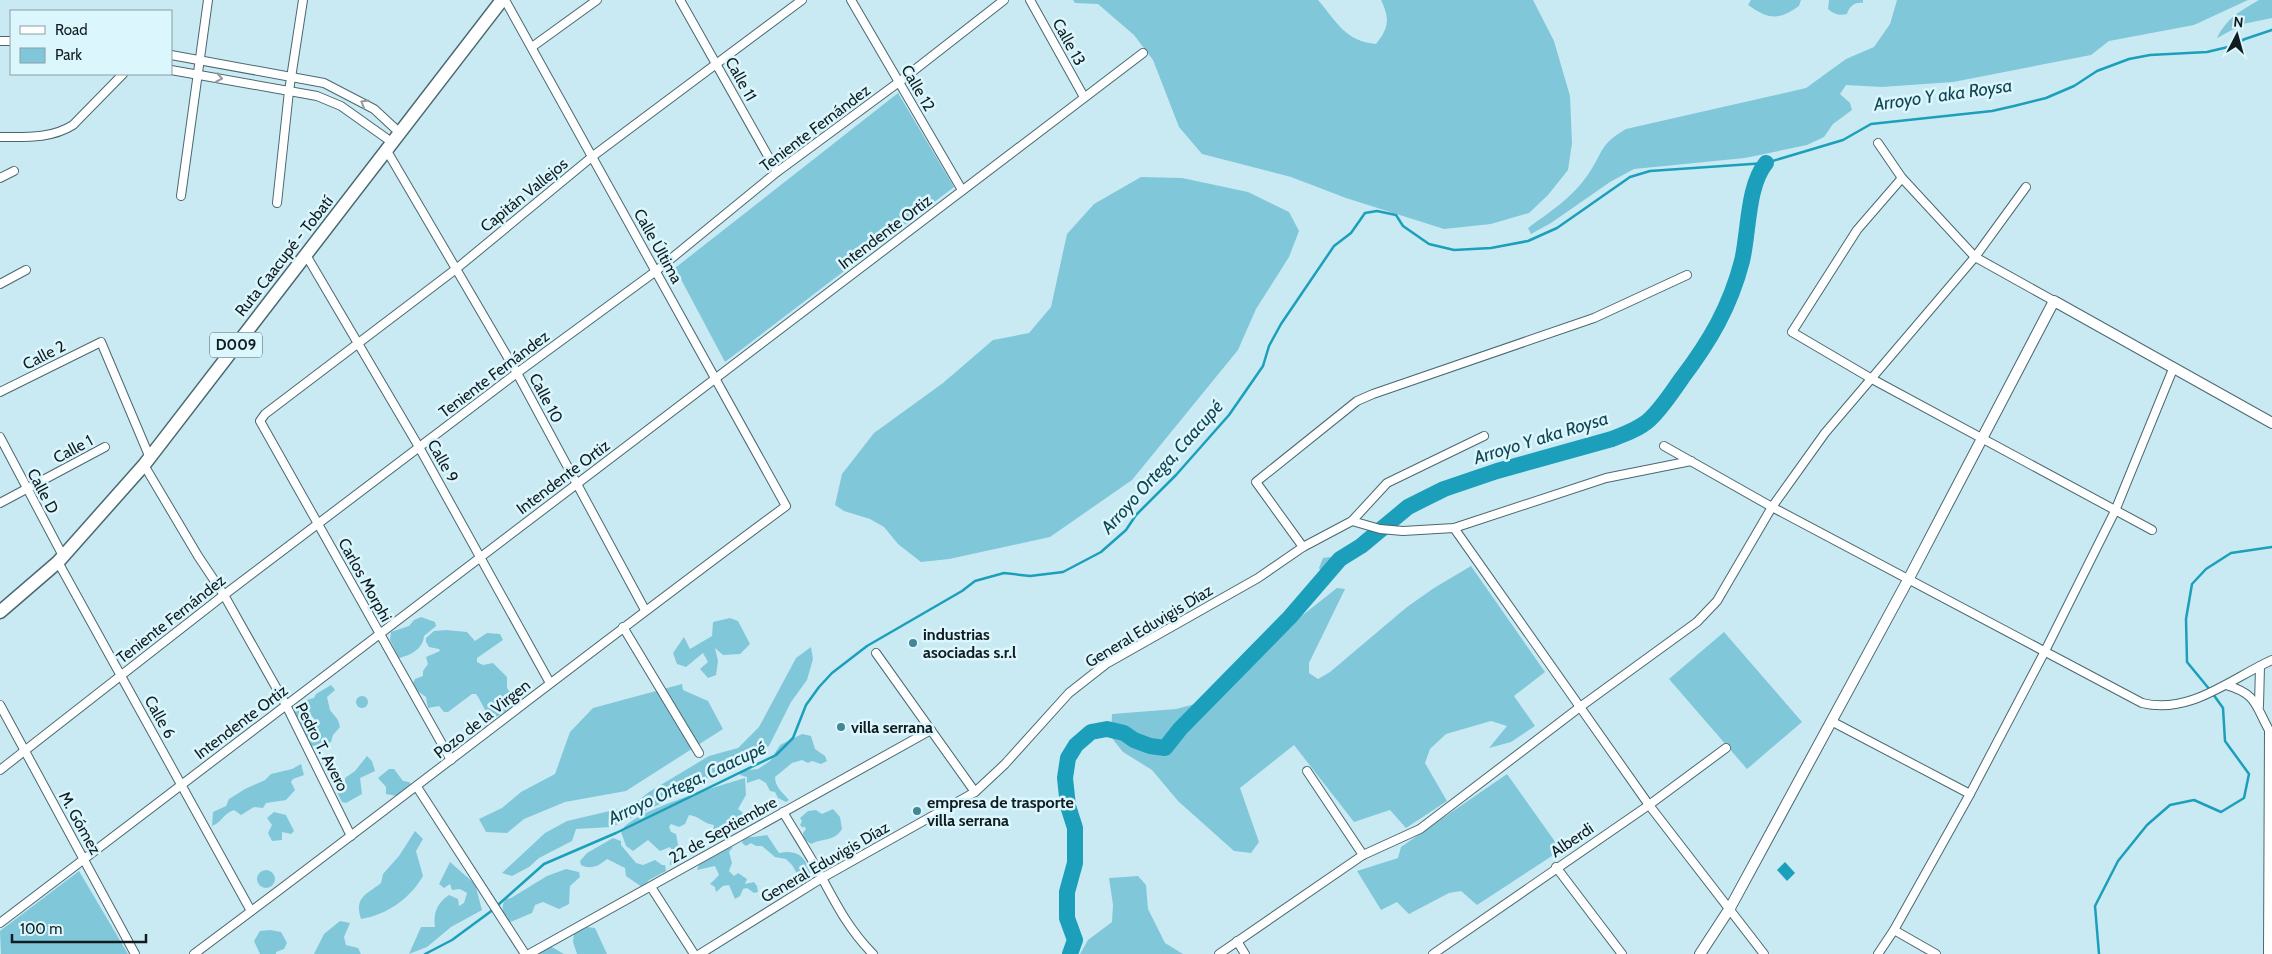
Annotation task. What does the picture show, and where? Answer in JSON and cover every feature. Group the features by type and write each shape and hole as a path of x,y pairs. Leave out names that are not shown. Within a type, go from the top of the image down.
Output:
{"main road":[{"name":"Ruta Caacupé - Tobatí","path":"63,557 147,461 504,0"},
{"name":"D009","path":"0,612 63,557"}],"street":[{"path":"181,196 208,0"},
{"path":"277,203 289,91 303,0"},
{"name":"Calle Última","path":"504,0 594,156 786,506"},
{"path":"532,47 596,0"},
{"name":"Calle 11","path":"680,0 777,172"},
{"name":"Capitán Vallejos","path":"265,414 456,269 594,156 718,65 802,0"},
{"name":"Calle 12","path":"851,0 962,190"},
{"name":"Teniente Fernández","path":"0,770 224,595 517,373 656,271 777,172 899,82 1004,0"},
{"name":"Calle 13","path":"1030,0 1084,97"},
{"name":"Intendente Ortiz","path":"0,923 1143,53"},
{"path":"172,55 292,76 333,86 374,109 394,143"},
{"path":"172,70 289,91 330,101 394,143"},
{"path":"0,137 50,135 64,130 73,125 122,75"},
{"name":"Calle 10","path":"394,143 456,269 517,373 645,610"},
{"path":"1878,143 1902,178 1975,257 2272,422"},
{"path":"0,178 14,171"},
{"path":"1902,178 1857,230 1792,332 1872,379 2152,530"},
{"path":"1219,954 1364,855 1420,828 1580,707 1697,622 1717,601 1772,507 1825,432 1975,257 2026,188"},
{"name":"Calle 9","path":"306,255 419,447 550,684"},
{"path":"0,284 26,270"},
{"path":"1303,547 1256,482 1357,402 1373,394 1594,318 1687,275"},
{"path":"1700,954 1730,908 1908,580 2054,301"},
{"name":"Pedro T. Avero","path":"101,342 147,461 198,556 224,595 286,705 351,836"},
{"name":"Calle 2","path":"0,392 101,342"},
{"path":"1878,954 1894,930 1970,794 2116,511 2174,369"},
{"name":"Carlos Morphi","path":"265,414 260,421 451,760"},
{"name":"General Eduvigis Díaz","path":"700,954 822,878 975,792 1005,764 1070,693 1106,664 1258,578 1303,547 1352,521 1387,483 1484,436"},
{"name":"Calle D","path":"0,437 26,490 63,557"},
{"path":"1664,446 1772,507 2044,653 2142,703 2157,707 2178,706 2200,698 2272,660"},
{"name":"Calle 1","path":"0,503 106,447"},
{"path":"1352,521 1380,529 1402,531 1454,528 1606,478 1691,461"},
{"name":"Pozo de la Virgen","path":"194,954 417,787 645,610 786,506"},
{"path":"1454,528 1649,805 1764,954"},
{"name":"Calle 6","path":"63,557 121,676 251,911"},
{"path":"623,627 699,753"},
{"path":"876,653 975,792"},
{"path":"2259,706 2260,666"},
{"path":"2226,685 2246,693 2259,706 2270,730 2268,954"},
{"name":"M. Gómez","path":"0,705 135,954"},
{"path":"1831,721 1970,794"},
{"name":"22 de Septiembre","path":"529,954 931,730"},
{"name":"Alberdi","path":"1433,954 1556,867 1649,805 1726,748"},
{"path":"1307,771 1364,855"},
{"path":"417,787 525,954"},
{"path":"783,812 854,934 873,954"},
{"path":"1556,867 1622,954"},
{"path":"651,887 694,954"},
{"path":"1894,930 1936,954"},
{"path":"1237,941 1245,954"}],"green space":[{"path":"1073,0 1318,0 1349,35 1365,42 1376,44 1384,33 1387,23 1386,13 1381,0 1533,0 1554,41 1570,96 1572,143 1568,170 1548,195 1529,213 1491,224 1444,229 1346,198 1291,177 1202,154 1179,127 1153,60 1134,35 1098,4 1075,3"},
{"path":"1751,0 1801,0 1799,6 1792,11 1779,16 1773,16 1761,13 1748,5"},
{"path":"1829,0 1863,0 1863,3 1853,5 1847,14 1839,15 1828,9"},
{"path":"1897,0 2248,0 2194,25 2109,41 2091,55 1953,82 1882,87 1846,85 1840,94 1850,103 1852,110 1833,124 1824,137 1807,145 1745,158 1634,169 1610,182 1551,223 1531,234 1528,228 1559,205 1581,184 1610,140 1626,129 1806,88 1846,59 1874,47 1890,24"},
{"path":"2259,0 2272,0 2272,18 2243,24 2217,38 2230,20"},
{"path":"898,93 954,187 725,362 675,268"},
{"path":"1141,177 1182,178 1248,192 1289,212 1299,231 1289,257 1256,309 1238,350 1132,480 1050,537 949,559 921,562 898,544 884,527 870,519 844,511 835,505 842,474 874,433 943,383 993,340 1029,333 1051,307 1067,234 1094,204"},
{"path":"1331,557 1333,561 1328,571 1321,572 1319,568 1323,558"},
{"path":"1471,566 1545,672 1514,696 1535,726 1511,742 1489,748 1507,726 1491,721 1446,734 1430,749 1425,763 1447,801 1406,828 1390,810 1354,822 1294,745 1240,788 1259,842 1251,853 1234,851 1178,801 1152,770 1123,752 1111,737 1112,714 1176,709 1195,704 1223,689 1280,633 1337,588 1345,589 1309,663 1309,673 1318,679 1330,672 1407,607"},
{"path":"421,617 435,622 436,626 424,636 416,651 399,658 390,640 391,632 409,626 414,620"},
{"path":"730,618 738,621 750,644 740,654 723,655 715,648 718,661 716,675 708,678 700,669 708,662 703,653 686,667 677,664 673,653 684,637 690,649 712,636 713,622"},
{"path":"434,631 467,632 475,641 487,633 500,634 503,640 477,658 477,662 483,665 493,663 507,677 507,688 517,701 505,712 491,717 476,694 472,694 448,712 444,712 439,706 428,708 426,697 416,690 413,683 415,679 423,676 423,671 428,664 426,657 440,651 439,649 429,647 426,638"},
{"path":"1724,632 1802,722 1747,769 1669,679"},
{"path":"811,647 813,659 807,680 791,702 769,746 724,772 699,782 662,803 612,827 576,829 572,841 539,858 529,867 512,876 502,873 545,833 567,821 631,806 649,792 709,756 738,748 759,727 796,658"},
{"path":"682,684 683,690 708,701 723,729 626,791 565,802 524,819 507,833 486,832 479,819 502,808 521,792 555,774 570,732 593,708"},
{"path":"331,685 335,690 327,697 330,710 338,720 340,727 333,735 331,742 326,745 311,746 306,742 292,711 299,708 299,715 305,725 316,726 316,721 304,707 306,700 314,698 316,694"},
{"path":"362,696 368,702 362,708 356,702"},
{"path":"802,734 811,736 815,749 825,756 827,761 821,764 812,761 808,763 802,760 792,763 775,777 778,787 789,800 786,802 778,798 775,792 770,791 766,783 759,779 747,783 747,777 740,775 741,771 758,769 770,761 780,745"},
{"path":"367,756 372,761 375,771 360,778 362,794 346,803 342,802 337,792 345,787 345,778 355,771"},
{"path":"301,764 304,775 293,779 291,782 295,790 286,800 266,803 263,808 254,807 241,815 234,810 212,826 213,812 226,806 229,799 265,780 271,774 292,769"},
{"path":"389,769 394,769 403,781 409,782 412,786 403,797 386,794 386,787 378,778"},
{"path":"1507,774 1561,850 1477,905 1461,891 1449,893 1409,914 1397,902 1381,910 1357,871 1398,858 1401,847"},
{"path":"745,778 746,795 738,809 751,819 749,823 720,836 716,836 713,832 714,825 689,815 685,824 679,827 671,824 669,827 671,832 676,834 678,845 685,850 688,857 677,865 670,865 675,855 670,847 660,851 648,840 633,851 626,846 621,832 627,824 640,816 677,800"},
{"path":"833,809 840,817 842,829 839,833 832,838 811,844 804,839 803,833 806,829 800,825 802,821 800,818 808,811 816,810 822,814"},
{"path":"274,812 286,815 294,831 291,834 282,832 282,840 272,841 268,833 272,825 267,818"},
{"path":"415,831 423,839 416,851 423,876 411,892 397,905 379,914 361,919 359,912 360,901 381,883 383,874 399,856"},
{"path":"767,835 779,853 796,853 804,859 811,875 807,880 799,877 786,859 775,857 762,846 756,846 751,843 746,846 742,843 744,838"},
{"path":"613,838 621,841 621,845 636,863 643,865 655,860 665,865 666,871 649,880 642,887 626,876 625,868 607,859 595,866 581,865 580,861 587,853"},
{"path":"733,847 729,852 732,863 729,871 734,876 738,873 747,879 745,884 754,882 758,892 754,893 747,888 743,889 740,896 735,899 729,885 723,886 716,892 715,887 710,884 719,875 715,866 697,870 699,864 724,848"},
{"path":"450,862 475,884 482,910 451,927 427,947 409,954 421,927 435,927 435,917 441,901 449,895 458,899 459,906 464,903 467,893 460,889 452,890 450,884 444,888 439,884"},
{"path":"566,869 579,872 580,877 570,886 569,904 559,909 543,902 535,905 532,913 508,923 505,920 508,917 504,915 503,910 506,899 511,898 547,876"},
{"path":"266,870 272,873 275,879 272,885 266,888 260,885 257,879 260,873"},
{"path":"79,871 128,954 1,954 0,931"},
{"path":"1138,876 1146,885 1148,909 1165,943 1183,954 1080,954 1088,940 1112,922 1113,905 1109,878"},
{"path":"340,921 350,923 344,937 346,945 358,948 361,954 314,954 324,934"},
{"path":"587,927 595,928 607,954 577,954 573,942 574,933"},
{"path":"260,931 281,932 287,943 284,949 276,952 276,954 260,954 254,941"},
{"path":"550,946 564,954 532,954"}],"shaded area":[{"path":"1785,862 1795,873 1787,881 1777,870"}],"waterway":[{"name":"Arroyo Ortega, Caacupé","path":"425,954 452,940 490,912 544,864 616,833 776,755 793,738 806,705 832,673 867,646 962,591 975,581 1004,573 1030,576 1063,572 1101,552 1126,530 1136,515 1176,475 1229,415 1263,366 1269,346 1281,324 1334,246 1351,233 1365,213 1377,211 1396,215 1403,226 1429,244 1454,250 1491,248 1528,241 1557,228 1630,177 1650,171 1766,163 1843,140 1871,124 1992,111 2014,106 2046,98 2074,86 2097,71 2129,59 2150,55 2207,52 2228,47 2272,30"},
{"name":"Arroyo Y aka Roysa","path":"1070,954 1075,940 1067,918 1067,892 1075,863 1075,828 1068,806 1065,778 1068,758 1076,745 1091,732 1107,729 1124,733 1134,740 1150,746 1165,748 1180,729 1290,617 1340,559 1361,546 1408,507 1444,489 1497,471 1612,439 1636,429 1649,420 1667,400 1702,351 1725,308 1742,261 1755,184 1766,163"},
{"path":"2210,690 2187,662 2186,619 2192,584 2206,569 2231,553 2272,547"},
{"path":"2099,954 2095,906 2118,861 2147,825 2170,805 2194,800 2221,812 2244,798 2249,774 2225,741 2223,708 2213,694"}],"place":[{"name":"industrias asociadas s.r.l","path":"913,643"},
{"name":"villa serrana","path":"841,727"},
{"name":"empresa de trasporte villa serrana","path":"917,811"}]}
